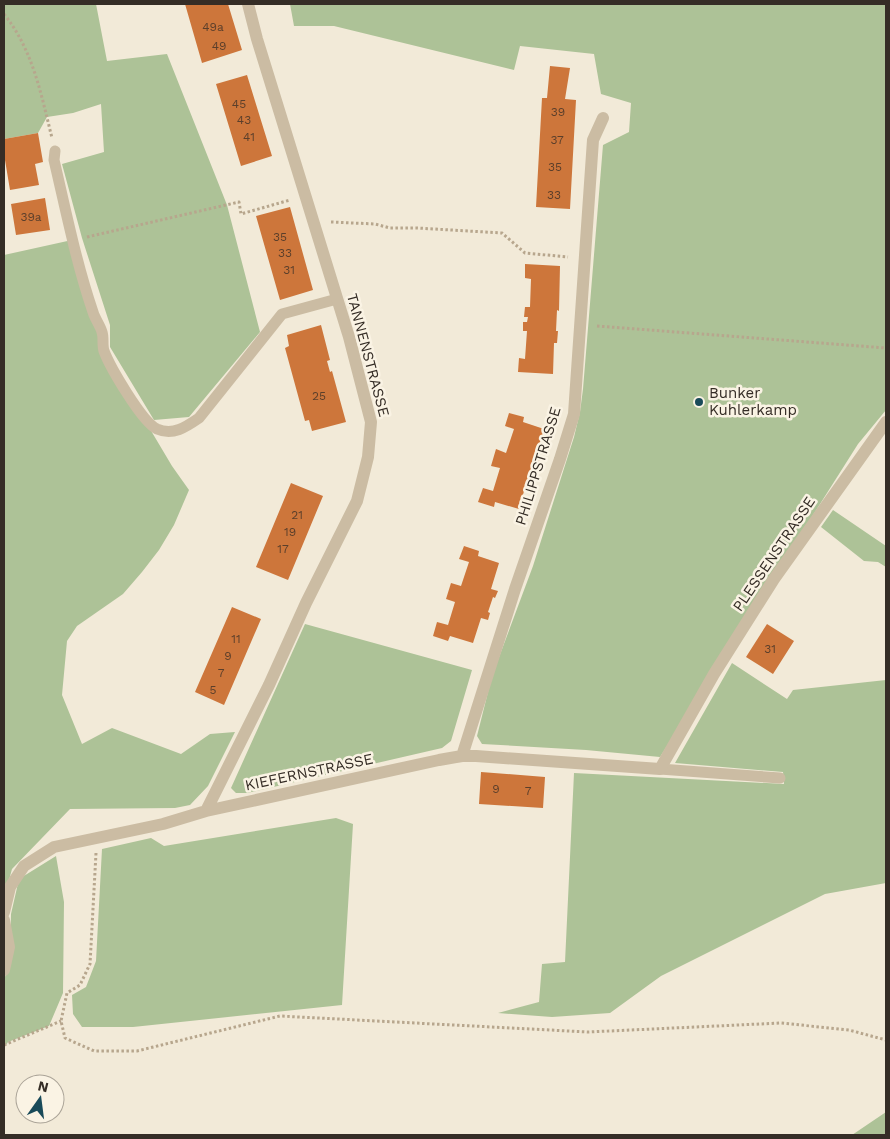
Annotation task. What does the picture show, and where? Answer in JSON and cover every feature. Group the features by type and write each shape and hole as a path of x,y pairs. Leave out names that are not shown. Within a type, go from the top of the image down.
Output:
{"street":[{"name":"TANNENSTRASSE","path":"206,811 357,501 368,457 371,422 349,337 248,4"},
{"name":"PHILIPPSTRASSE","path":"462,756 515,589 574,414 593,140 603,118"},
{"name":"PLESSENSTRASSE","path":"660,769 696,709 714,674 774,579 886,422"},
{"name":"KIEFERNSTRASSE","path":"4,912 10,888 24,866 54,847 163,824 206,811 462,756 660,769"},
{"path":"4,920 9,946 4,970"}],"lane":[{"path":"55,151 54,160 72,240 93,313 102,333 103,350 145,419 156,429 169,432 185,428 199,418 282,314 337,299"},
{"name":"KIEFERNSTRASSE","path":"660,769 780,778"}],"path":[{"path":"4,14 25,46 33,65 55,151"},
{"path":"72,240 239,202 241,214 305,196"},
{"path":"314,225 325,222 375,224 390,228 502,233 525,253 584,259"},
{"path":"581,325 843,343 886,348"},
{"path":"97,838 90,964 80,984 67,993 61,1021 65,1038 94,1052 137,1051 280,1016 588,1032 782,1023 850,1030 886,1040"},
{"path":"4,1045 61,1021"}],"green space":[{"path":"4,4 96,4 107,61 167,54 227,205 260,332 189,417 154,420 110,347 110,325 82,238 62,164 104,152 101,104 73,113 47,117 38,133 4,139"},
{"path":"290,4 886,4 886,410 858,444 660,757 586,750 482,744 477,736 492,676 533,566 574,437 583,389 603,145 629,132 631,103 601,94 594,54 520,46 514,70 334,26 294,26"},
{"path":"72,240 103,350 172,466 189,490 174,525 159,550 142,572 123,594 77,626 67,641 62,695 82,744 112,728 181,754 210,734 235,732 208,786 190,805 175,808 70,809 12,869 4,898 4,255"},
{"path":"833,510 886,546 886,567 878,562 864,561 821,527"},
{"path":"305,624 472,670 451,741 442,748 247,793 236,793 231,788"},
{"path":"732,663 787,699 793,690 886,680 886,883 825,894 661,976 610,1013 552,1017 498,1013 539,1002 542,964 565,962 574,773 784,784 783,772 675,763"},
{"path":"336,818 353,824 342,1005 133,1027 82,1027 73,1014 72,995 86,987 96,961 102,849 151,838 164,846"},
{"path":"56,856 64,902 63,993 49,1026 8,1042 4,1048 4,979 10,965 11,914 19,879"},
{"path":"886,1112 886,1135 852,1135"}],"building":[{"path":"185,4 228,4 242,50 202,63"},
{"path":"550,66 570,68 565,99 576,100 570,209 536,207 542,98 547,98"},
{"path":"247,75 272,156 241,166 216,84"},
{"path":"38,133 43,162 35,164 39,185 10,190 4,154 4,139"},
{"path":"45,198 50,230 16,235 11,204"},
{"path":"290,207 313,290 280,300 256,216"},
{"path":"525,264 560,266 559,311 557,310 556,331 558,331 557,343 554,343 553,374 518,372 519,358 525,359 527,331 523,331 523,322 527,322 528,317 524,317 525,307 530,307 531,279 525,278"},
{"path":"321,325 330,360 327,361 330,372 332,371 346,422 312,431 309,420 305,421 285,348 289,346 287,335"},
{"path":"509,413 524,417 523,422 544,429 536,455 543,457 541,464 538,463 533,486 526,484 519,509 495,502 494,507 478,502 483,488 493,491 500,468 491,466 496,449 506,453 514,429 505,426"},
{"path":"291,483 323,496 288,580 256,567"},
{"path":"464,546 479,551 478,556 499,563 491,589 498,591 495,598 493,597 488,612 490,613 488,620 481,618 473,643 450,636 448,641 433,636 437,622 448,625 455,602 446,599 451,583 461,586 469,562 459,559"},
{"path":"232,607 261,619 224,705 195,692"},
{"path":"767,624 794,641 773,674 746,657"},
{"path":"481,772 545,777 543,808 479,804"}],"place":[{"name":"Bunker Kuhlerkamp","path":"699,402"}]}
